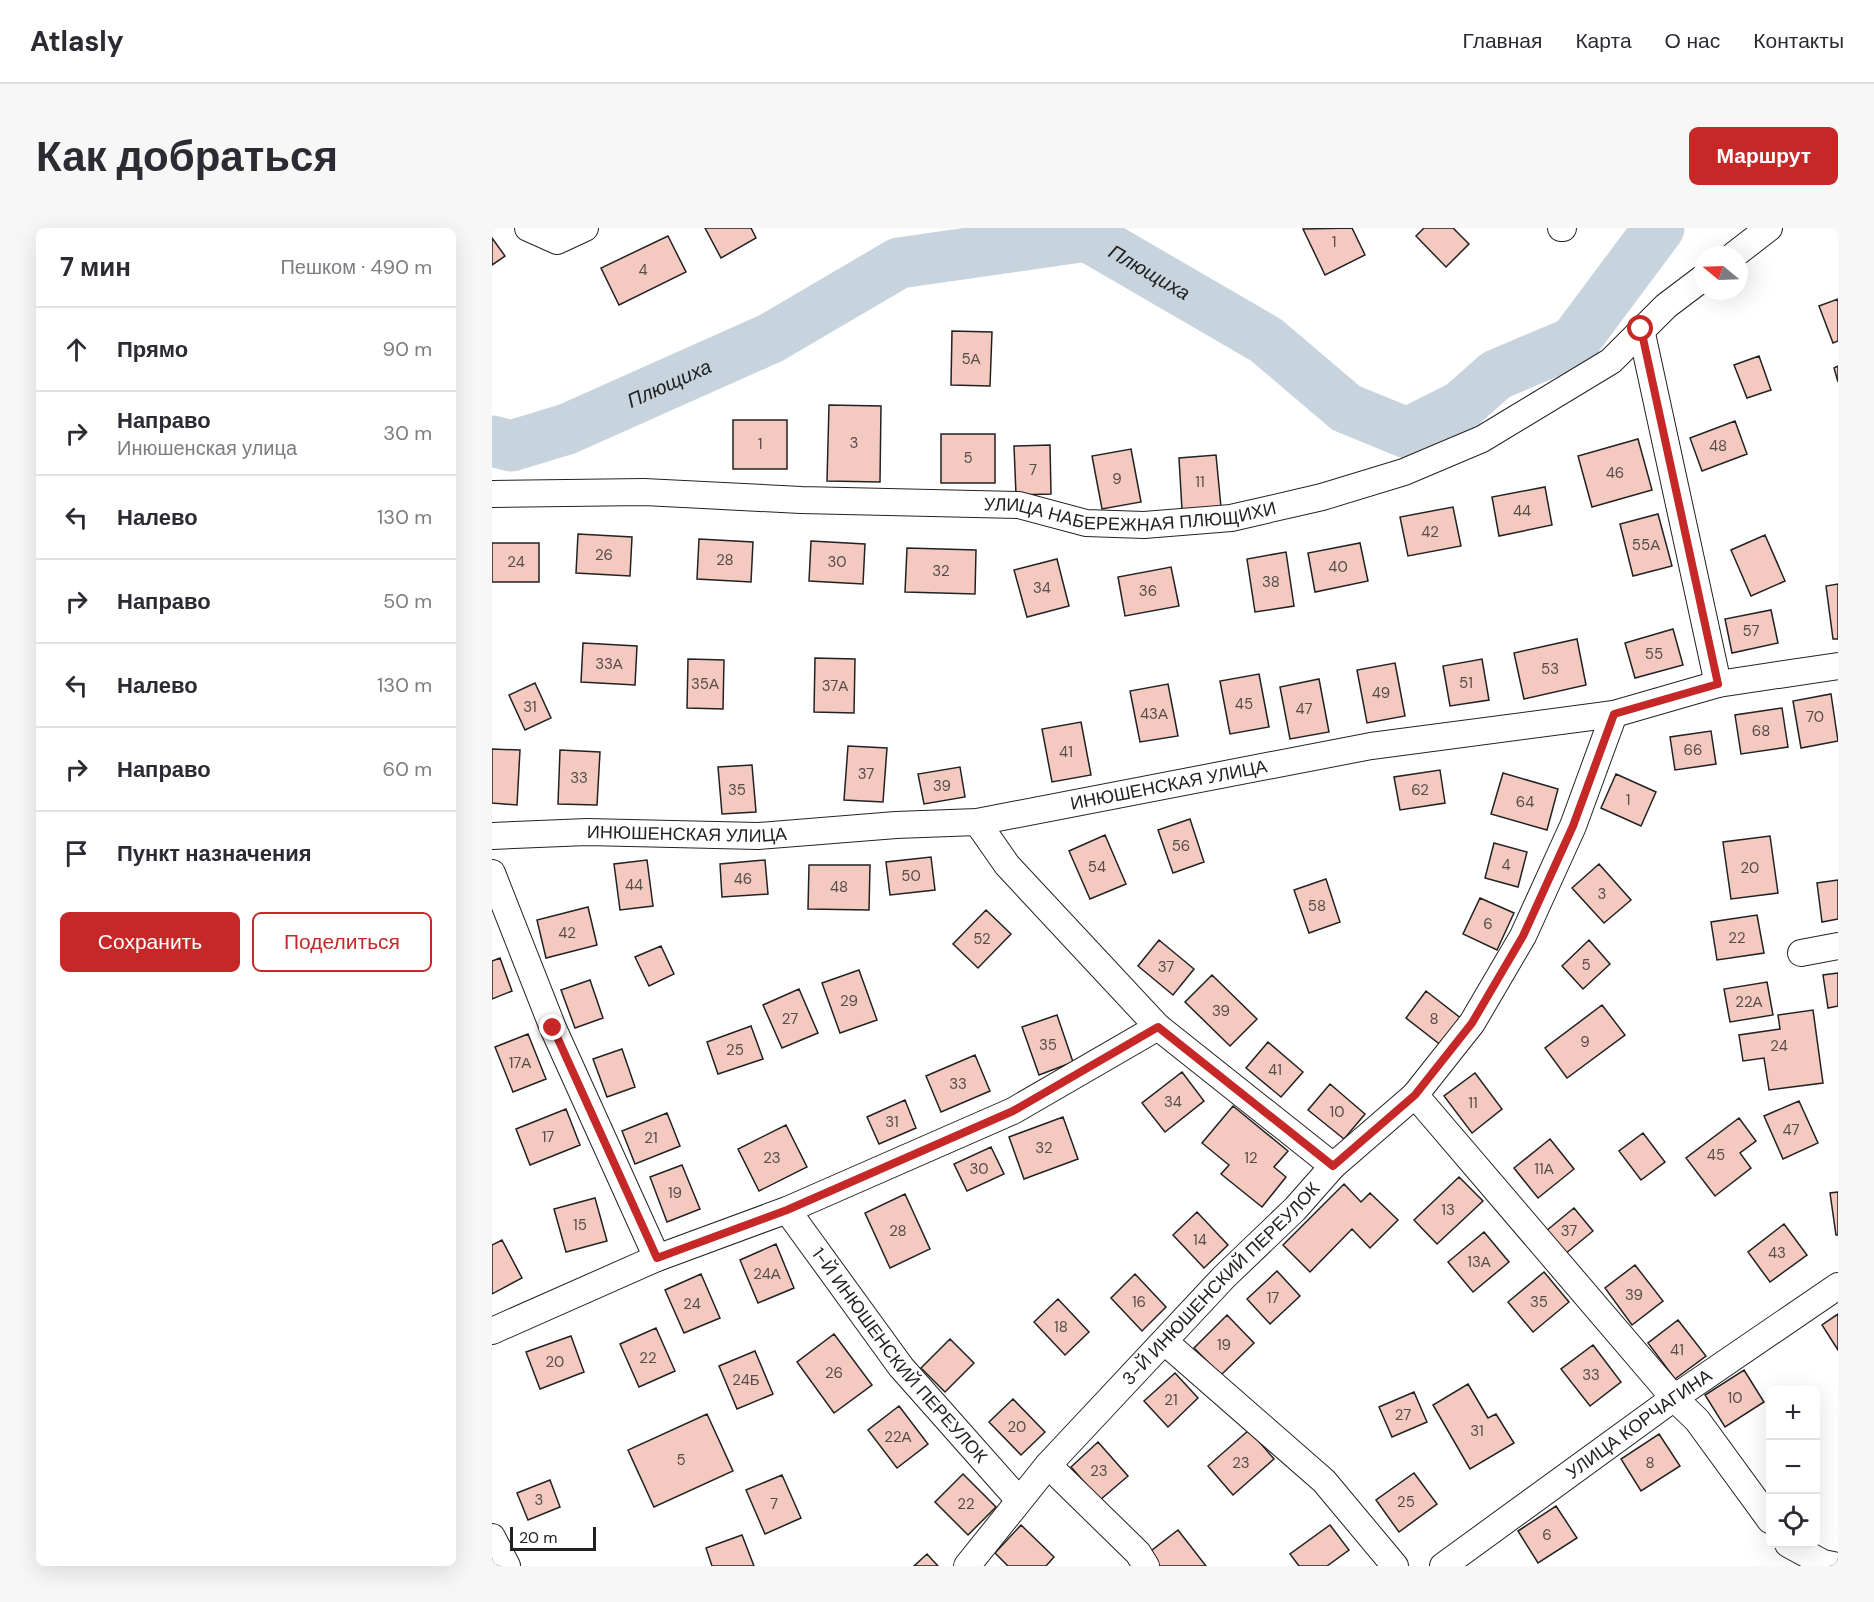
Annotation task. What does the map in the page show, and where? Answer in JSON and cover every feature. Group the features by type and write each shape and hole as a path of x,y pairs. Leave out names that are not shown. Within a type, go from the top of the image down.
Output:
{"street":[{"path":"528,228 556,241 585,228"},
{"path":"1746,246 1769,228"},
{"name":"УЛИЦА НАБЕРЕЖНАЯ ПЛЮЩИХИ","path":"492,494 644,492 801,500 1019,505 1086,523 1120,524 1231,518 1322,497 1404,472 1482,439 1611,361 1641,329 1694,285"},
{"path":"1641,329 1718,684"},
{"name":"ИНЮШЕНСКАЯ УЛИЦА","path":"492,836 587,832 758,836 896,825 977,822 1371,746 1614,714 1718,684 1838,666"},
{"name":"3-Й ИНЮШЕНСКИЙ ПЕРЕУЛОК","path":"967,1566 1018,1499 1048,1465 1224,1277 1295,1209 1333,1166 1415,1095 1472,1023 1523,936 1573,826 1614,714"},
{"path":"977,822 1007,865 1158,1027 1333,1166"},
{"path":"492,873 553,1028 657,1258"},
{"path":"1801,953 1838,946"},
{"path":"492,1331 657,1258 787,1210 1013,1111 1158,1027"},
{"path":"1415,1095 1674,1398 1697,1420 1766,1515"},
{"name":"1-Й ИНЮШЕНСКИЙ ПЕРЕУЛОК","path":"787,1210 902,1367 1018,1499"},
{"name":"УЛИЦА КОРЧАГИНА","path":"1443,1566 1674,1398 1838,1286"},
{"path":"1165,1342 1324,1481 1395,1566"},
{"path":"1048,1465 1138,1553 1146,1566"},
{"path":"492,1537 507,1566"},
{"path":"1795,1548 1822,1563 1838,1566"}],"building":[{"path":"705,228 751,228 756,238 721,258"},
{"path":"1352,228 1365,255 1325,275 1303,229"},
{"path":"1424,228 1453,228 1469,244 1446,267 1416,236"},
{"path":"668,236 686,272 619,305 601,268"},
{"path":"492,238 505,256 492,265"},
{"path":"1838,299 1838,341 1833,343 1819,306"},
{"path":"952,331 992,332 990,386 951,385"},
{"path":"1759,356 1771,390 1747,398 1734,365"},
{"path":"1838,366 1838,382 1834,368"},
{"path":"829,405 881,406 880,482 827,481"},
{"path":"733,420 787,420 787,469 733,469"},
{"path":"1735,421 1747,454 1702,471 1690,438"},
{"path":"941,434 995,434 995,483 941,483"},
{"path":"1638,439 1652,490 1592,507 1578,456"},
{"path":"1050,445 1051,494 1016,495 1014,446"},
{"path":"1131,449 1141,502 1102,509 1092,456"},
{"path":"1216,455 1221,507 1182,510 1179,458"},
{"path":"1545,487 1552,525 1499,536 1492,497"},
{"path":"1453,507 1461,546 1408,556 1400,517"},
{"path":"1658,514 1672,566 1633,576 1620,524"},
{"path":"578,534 632,537 630,576 576,573"},
{"path":"1765,535 1785,581 1751,596 1731,550"},
{"path":"699,539 753,542 751,582 697,579"},
{"path":"811,541 865,544 863,584 809,581"},
{"path":"492,543 539,543 539,582 492,582"},
{"path":"1360,543 1368,581 1315,592 1308,553"},
{"path":"907,548 976,550 975,594 905,592"},
{"path":"1286,552 1294,606 1255,612 1247,559"},
{"path":"1057,559 1069,606 1027,617 1014,570"},
{"path":"1171,567 1179,606 1125,616 1118,577"},
{"path":"1838,584 1838,639 1833,639 1826,586"},
{"path":"1771,610 1778,643 1732,653 1725,619"},
{"path":"1673,629 1683,665 1635,678 1625,643"},
{"path":"1577,639 1586,685 1524,699 1514,653"},
{"path":"583,643 637,646 635,685 581,682"},
{"path":"815,658 855,659 854,713 814,712"},
{"path":"688,659 724,660 723,709 687,708"},
{"path":"1482,659 1489,700 1450,706 1443,666"},
{"path":"1395,663 1405,716 1367,723 1357,670"},
{"path":"1259,674 1269,727 1230,734 1220,681"},
{"path":"1319,679 1329,732 1290,739 1280,687"},
{"path":"535,683 551,718 525,730 509,695"},
{"path":"1168,684 1178,736 1140,742 1130,691"},
{"path":"1831,694 1838,741 1801,748 1793,701"},
{"path":"1782,708 1788,747 1741,754 1735,715"},
{"path":"1081,722 1091,775 1052,782 1042,729"},
{"path":"1711,731 1716,764 1675,770 1670,737"},
{"path":"848,746 887,748 883,802 844,800"},
{"path":"492,749 520,750 517,805 492,803"},
{"path":"560,750 600,752 597,805 558,804"},
{"path":"752,765 756,812 722,814 718,767"},
{"path":"960,767 965,797 924,804 918,774"},
{"path":"1440,770 1445,803 1400,810 1394,777"},
{"path":"1503,773 1558,789 1547,830 1491,814"},
{"path":"1616,774 1656,792 1641,826 1601,808"},
{"path":"1190,819 1204,862 1173,873 1158,830"},
{"path":"1105,835 1126,884 1090,899 1069,851"},
{"path":"1770,836 1778,893 1731,899 1723,842"},
{"path":"1494,843 1527,852 1518,887 1485,878"},
{"path":"931,857 935,890 890,895 886,862"},
{"path":"647,860 653,906 620,910 614,864"},
{"path":"765,860 768,894 722,897 720,864"},
{"path":"1599,864 1631,900 1604,923 1572,888"},
{"path":"809,865 870,865 869,910 808,909"},
{"path":"1326,879 1340,922 1309,933 1294,890"},
{"path":"1838,880 1838,919 1822,922 1817,883"},
{"path":"1480,898 1514,913 1497,950 1463,934"},
{"path":"588,907 597,945 546,958 537,920"},
{"path":"986,910 1011,934 978,968 953,944"},
{"path":"1757,915 1764,953 1717,960 1711,922"},
{"path":"1159,940 1194,969 1173,995 1138,966"},
{"path":"1589,940 1610,964 1583,989 1562,966"},
{"path":"661,946 674,974 649,986 635,957"},
{"path":"500,958 512,991 492,999 492,961"},
{"path":"859,970 877,1020 840,1033 822,983"},
{"path":"1838,973 1838,1006 1828,1008 1823,975"},
{"path":"1212,975 1257,1019 1230,1046 1185,1002"},
{"path":"590,980 603,1018 575,1028 561,990"},
{"path":"1767,982 1773,1015 1730,1022 1724,989"},
{"path":"799,989 818,1033 782,1048 763,1005"},
{"path":"1426,991 1462,1019 1442,1046 1406,1018"},
{"path":"1602,1005 1625,1035 1567,1078 1545,1048"},
{"path":"1813,1010 1823,1083 1769,1090 1764,1058 1743,1061 1739,1035 1780,1029 1778,1015"},
{"path":"1057,1015 1073,1062 1039,1075 1022,1027"},
{"path":"751,1026 763,1059 718,1074 707,1042"},
{"path":"528,1034 546,1079 513,1092 495,1047"},
{"path":"1268,1042 1303,1072 1281,1097 1246,1068"},
{"path":"622,1049 635,1087 607,1097 593,1059"},
{"path":"975,1055 990,1091 941,1112 926,1076"},
{"path":"1182,1072 1204,1101 1165,1132 1142,1103"},
{"path":"1475,1073 1502,1109 1472,1133 1444,1096"},
{"path":"1330,1084 1365,1114 1344,1139 1308,1110"},
{"path":"905,1100 916,1128 879,1144 867,1117"},
{"path":"1799,1101 1818,1143 1783,1159 1764,1116"},
{"path":"1233,1106 1288,1151 1274,1167 1286,1177 1262,1207 1221,1174 1229,1165 1202,1143"},
{"path":"566,1109 580,1145 530,1165 516,1129"},
{"path":"667,1113 680,1146 635,1164 622,1131"},
{"path":"1063,1117 1078,1159 1024,1179 1009,1137"},
{"path":"1739,1118 1756,1141 1740,1153 1751,1168 1715,1196 1686,1158"},
{"path":"786,1125 807,1167 759,1191 738,1149"},
{"path":"1643,1133 1665,1162 1641,1180 1619,1151"},
{"path":"1550,1139 1574,1169 1538,1198 1514,1168"},
{"path":"991,1147 1004,1174 967,1191 954,1164"},
{"path":"682,1165 700,1209 667,1222 650,1177"},
{"path":"1459,1177 1483,1201 1437,1244 1414,1220"},
{"path":"1344,1184 1361,1202 1370,1193 1398,1220 1370,1248 1352,1229 1310,1272 1283,1245"},
{"path":"1838,1192 1838,1235 1836,1235 1830,1193"},
{"path":"905,1194 930,1249 890,1268 865,1213"},
{"path":"595,1198 607,1241 566,1252 554,1209"},
{"path":"1574,1208 1593,1231 1565,1254 1546,1231"},
{"path":"1197,1212 1228,1245 1204,1268 1173,1235"},
{"path":"1784,1224 1807,1255 1770,1282 1748,1252"},
{"path":"1484,1232 1509,1262 1473,1292 1448,1262"},
{"path":"502,1240 522,1278 492,1294 492,1245"},
{"path":"776,1244 794,1288 758,1303 740,1260"},
{"path":"1635,1265 1663,1301 1632,1325 1605,1288"},
{"path":"1277,1271 1300,1296 1270,1324 1247,1299"},
{"path":"1544,1272 1569,1302 1533,1332 1508,1302"},
{"path":"701,1274 720,1318 684,1333 665,1290"},
{"path":"1135,1274 1166,1307 1142,1331 1111,1298"},
{"path":"1058,1299 1089,1332 1065,1355 1034,1322"},
{"path":"1838,1314 1838,1350 1822,1325"},
{"path":"1227,1315 1254,1343 1221,1375 1194,1348"},
{"path":"1678,1320 1706,1356 1675,1379 1648,1343"},
{"path":"656,1328 675,1371 639,1387 620,1344"},
{"path":"834,1334 872,1385 834,1413 797,1362"},
{"path":"571,1336 584,1372 540,1389 526,1352"},
{"path":"950,1339 974,1363 945,1392 921,1368"},
{"path":"1593,1345 1621,1382 1590,1406 1561,1369"},
{"path":"755,1351 773,1394 737,1409 719,1366"},
{"path":"1744,1370 1764,1402 1725,1427 1705,1395"},
{"path":"1175,1373 1198,1398 1168,1427 1144,1401"},
{"path":"1468,1384 1488,1418 1496,1414 1514,1443 1470,1469 1433,1405"},
{"path":"1414,1392 1427,1422 1392,1437 1379,1407"},
{"path":"1013,1399 1045,1432 1021,1455 989,1422"},
{"path":"899,1406 928,1444 897,1468 868,1430"},
{"path":"707,1414 733,1471 654,1507 628,1450"},
{"path":"1249,1430 1274,1459 1233,1495 1208,1466"},
{"path":"1659,1434 1680,1466 1641,1491 1621,1459"},
{"path":"1098,1442 1128,1476 1100,1500 1071,1467"},
{"path":"1414,1473 1437,1504 1399,1532 1376,1500"},
{"path":"963,1474 996,1507 968,1535 935,1502"},
{"path":"782,1475 801,1518 765,1534 746,1490"},
{"path":"550,1480 560,1507 528,1520 517,1493"},
{"path":"1556,1506 1577,1538 1538,1563 1518,1531"},
{"path":"1021,1525 1054,1557 1046,1566 1008,1566 995,1553"},
{"path":"1330,1525 1349,1550 1327,1566 1299,1566 1290,1554"},
{"path":"1178,1530 1206,1566 1156,1566 1147,1554"},
{"path":"742,1535 754,1566 712,1566 706,1548"},
{"path":"927,1554 938,1566 914,1566"}],"waterway":[{"name":"Плющиха","path":"492,441 511,446 567,429 771,338 899,263 1087,236 1266,340 1346,408 1407,433 1461,406 1496,375 1574,342 1659,228"}],"route":[{"path":"553,1028 657,1258 787,1210 1013,1111 1158,1027 1333,1166 1415,1095 1472,1023 1523,936 1573,826 1614,714 1718,684 1641,329"}]}
